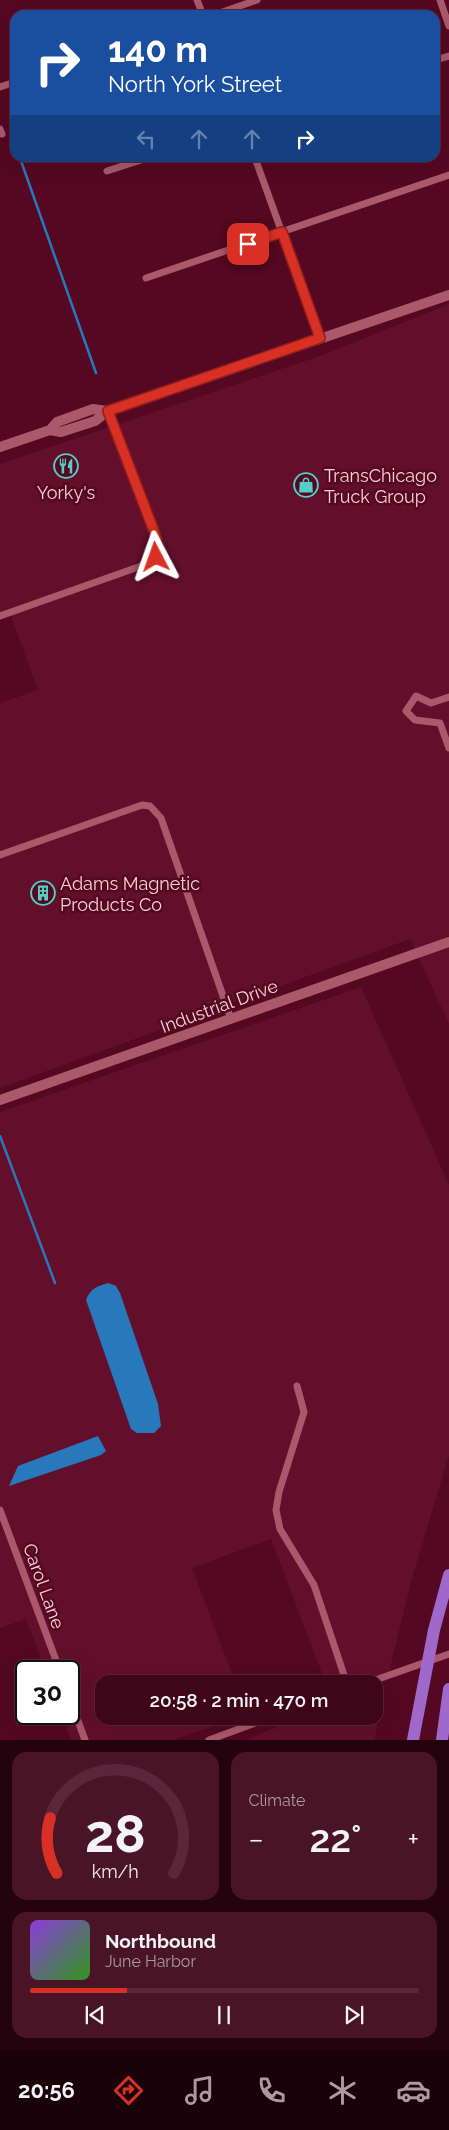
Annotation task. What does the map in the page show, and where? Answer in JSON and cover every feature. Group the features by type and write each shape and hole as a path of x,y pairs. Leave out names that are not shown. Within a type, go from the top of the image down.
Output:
{"highway":[{"path":"414,1740 420,1697 434,1630 449,1575"},
{"path":"442,1740 449,1689"}],"main road":[{"path":"0,446 50,430 61,432 96,421 108,411 449,295"},
{"name":"Industrial Drive","path":"0,1100 449,942"}],"street":[{"path":"228,10 257,0"},
{"path":"440,0 449,26"},
{"path":"107,171 135,162"},
{"path":"256,162 320,338"},
{"path":"146,278 449,175"},
{"path":"0,616 144,565 156,557 157,539 108,411"},
{"path":"449,697 431,703 416,696 406,711 415,720 440,723 449,748"},
{"path":"0,855 142,805 150,806 161,818 231,1019"},
{"path":"297,1386 304,1412 279,1492 276,1510 280,1529 314,1585 344,1675"},
{"name":"Carol Lane","path":"0,1510 56,1660"},
{"path":"383,1677 449,1654"},
{"path":"80,1725 85,1740"},
{"path":"209,1740 250,1725"}],"shaded area":[{"path":"449,304 449,1024 410,939 0,1088 0,703 38,690 11,616 0,619 0,464 323,355"},
{"path":"361,987 449,1185 449,1455 411,1582 389,1672 381,1675 323,1675 271,1539 192,1568 233,1675 95,1675 95,1725 218,1725 172,1740 71,1740 65,1725 80,1725 80,1660 42,1660 26,1619 0,1628 0,1112"},
{"path":"280,1725 377,1725 375,1740 246,1740"}],"water":[{"path":"108,1283 116,1286 120,1293 158,1404 161,1426 154,1433 137,1433 131,1429 86,1300 94,1288"},
{"path":"98,1436 106,1451 101,1455 9,1486 18,1466"}],"waterway":[{"path":"21,162 96,373"},
{"path":"0,1136 55,1283"}],"place":[{"name":"Yorky's","path":"66,466"},
{"name":"TransChicago Truck Group","path":"306,485"},
{"name":"Adams Magnetic Products Co","path":"43,893"}],"route":[{"path":"156,557 157,539 108,411 320,338 282,232 248,244"}]}
